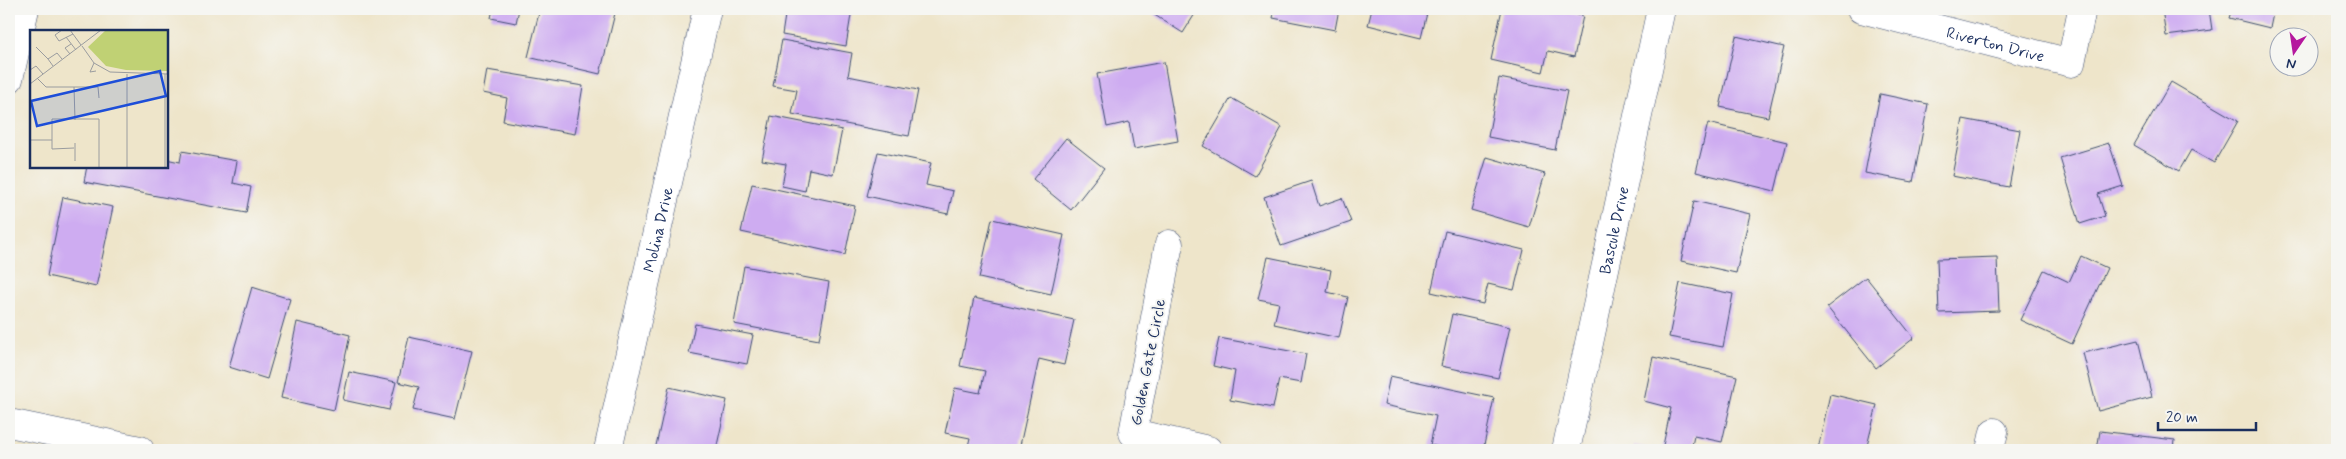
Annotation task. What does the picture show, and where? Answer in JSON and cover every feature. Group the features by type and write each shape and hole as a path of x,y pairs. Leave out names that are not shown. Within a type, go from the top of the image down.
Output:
{"street":[{"path":"9,79 25,9"},
{"name":"Molina Drive","path":"608,450 707,9"},
{"name":"Bascule Drive","path":"1566,450 1661,9"},
{"name":"Riverton Drive","path":"1861,9 2071,63 2082,9"},
{"name":"Golden Gate Circle","path":"1168,244 1133,433 1208,450"},
{"path":"9,423 140,450"}],"building":[{"path":"493,9 519,9 516,23 491,18"},
{"path":"540,9 616,9 600,74 528,57"},
{"path":"786,9 852,9 846,46 782,35"},
{"path":"1145,9 1198,9 1183,33"},
{"path":"1275,9 1339,9 1335,30 1273,18"},
{"path":"1372,9 1428,9 1421,38 1368,25"},
{"path":"1502,9 1549,9 1583,16 1574,57 1548,51 1543,72 1491,60"},
{"path":"2162,9 2209,9 2212,30 2166,36"},
{"path":"2232,9 2274,9 2270,28 2229,18"},
{"path":"1736,36 1784,47 1768,117 1720,107"},
{"path":"782,40 852,53 848,76 918,90 909,136 792,114 797,90 773,86"},
{"path":"1164,62 1178,141 1134,149 1129,122 1107,127 1097,74"},
{"path":"487,70 583,86 575,134 503,121 507,98 483,93"},
{"path":"1499,78 1567,91 1555,150 1488,137"},
{"path":"2171,82 2238,121 2214,163 2191,150 2179,171 2134,145"},
{"path":"1880,94 1928,104 1913,182 1865,173"},
{"path":"1231,98 1282,127 1255,176 1203,146"},
{"path":"771,116 842,130 833,174 809,169 805,191 782,186 786,164 762,160"},
{"path":"1963,119 2020,130 2009,187 1952,176"},
{"path":"1708,123 1787,142 1775,191 1696,172"},
{"path":"1066,138 1104,168 1071,210 1033,179"},
{"path":"2109,143 2123,186 2098,194 2105,216 2080,224 2060,158"},
{"path":"182,151 237,161 233,183 251,187 246,213 84,182 87,168 168,168 168,159 180,162"},
{"path":"878,152 931,163 926,185 953,191 948,214 867,196"},
{"path":"1487,157 1545,174 1529,227 1471,210"},
{"path":"1311,181 1319,206 1342,198 1351,222 1281,246 1264,197"},
{"path":"752,184 855,206 845,255 741,232"},
{"path":"63,197 113,207 96,287 47,276"},
{"path":"1694,201 1750,214 1736,273 1681,261"},
{"path":"992,219 1064,235 1051,294 979,278"},
{"path":"1445,231 1524,250 1514,290 1488,284 1483,304 1431,292"},
{"path":"2081,256 2107,268 2072,344 2020,320 2044,270 2069,282"},
{"path":"1268,257 1331,270 1327,292 1348,297 1339,338 1274,324 1279,303 1258,299"},
{"path":"1997,257 1999,311 1939,313 1937,259"},
{"path":"744,266 829,282 819,340 734,324"},
{"path":"1866,277 1914,338 1876,368 1827,307"},
{"path":"1680,283 1733,294 1723,347 1669,337"},
{"path":"252,287 290,299 267,379 229,367"},
{"path":"974,298 1074,320 1064,365 1039,359 1019,450 967,450 970,438 945,433 955,388 980,393 985,371 960,366"},
{"path":"1452,314 1510,327 1498,378 1441,366"},
{"path":"297,322 350,335 334,410 281,398"},
{"path":"695,324 753,335 747,364 689,353"},
{"path":"409,337 472,351 455,419 413,410 419,387 398,382"},
{"path":"1219,338 1306,354 1301,383 1279,379 1273,408 1230,400 1235,371 1213,366"},
{"path":"2138,340 2152,397 2098,411 2083,353"},
{"path":"1653,357 1737,376 1722,442 1694,436 1691,450 1662,450 1671,408 1644,401"},
{"path":"349,372 396,382 389,410 343,400"},
{"path":"1390,376 1494,398 1483,450 1455,450 1430,445 1436,416 1384,405"},
{"path":"669,387 727,400 716,450 655,450"},
{"path":"1830,394 1877,405 1866,450 1818,449"},
{"path":"2100,431 2175,440 2174,450 2097,450"},
{"path":"1634,445 1653,449 1653,450 1633,450"}]}
